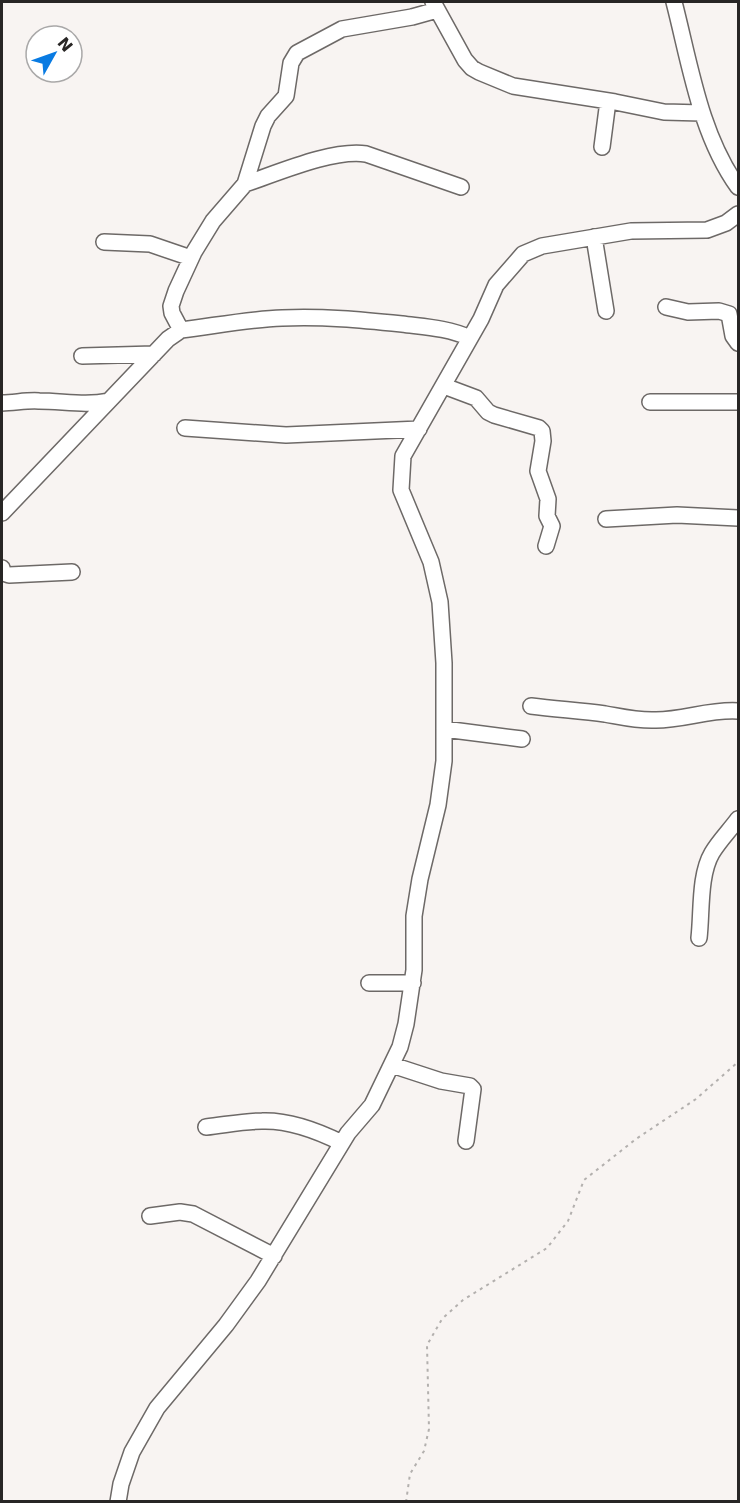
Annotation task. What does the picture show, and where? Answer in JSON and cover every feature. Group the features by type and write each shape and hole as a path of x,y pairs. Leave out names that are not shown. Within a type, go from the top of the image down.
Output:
{"street":[{"path":"674,2 702,113 724,167 738,187"},
{"path":"181,330 171,306 191,258 213,221 244,184 263,126 268,116 286,96 291,63 297,53 342,28 412,17 435,6 471,68 513,86 664,112 702,113"},
{"path":"602,147 609,101"},
{"path":"244,184 319,159 357,152 461,187"},
{"path":"118,1502 121,1484 132,1452 158,1407 226,1325 274,1256 348,1133 372,1105 392,1065 406,1024 413,983 414,916 420,879 438,805 444,761 444,663 440,602 431,562 401,490 403,456 481,319 496,285 523,254 542,246 631,231 707,230 726,223 738,214"},
{"path":"719,226 738,232"},
{"path":"594,237 606,311"},
{"path":"104,242 150,244 191,258"},
{"path":"666,307 688,312 718,311 729,314 738,343"},
{"path":"2,513 168,339 181,330 282,318 316,317 431,327 452,331 470,338"},
{"path":"82,356 154,354"},
{"path":"444,386 476,398 488,412 494,415 533,426 542,431 543,441 538,471 548,499 547,516 552,526 546,546"},
{"path":"2,403 38,400 83,404 109,400"},
{"path":"650,402 738,402"},
{"path":"185,428 286,435 419,429"},
{"path":"606,519 677,515 738,518"},
{"path":"2,568 3,573 9,575 72,572"},
{"path":"531,706 607,714 627,720 654,721 713,711 738,711"},
{"path":"444,729 522,739"},
{"path":"699,938 707,862 712,851 738,819"},
{"path":"369,982 413,983"},
{"path":"392,1065 441,1081 470,1086 473,1089 466,1141"},
{"path":"206,1127 263,1120 281,1122 342,1143"},
{"path":"150,1216 180,1212 193,1214 274,1256"}],"path":[{"path":"406,1502 410,1474 424,1451 429,1429 427,1345 441,1319 463,1300 547,1248 568,1221 584,1180 613,1156 696,1099 738,1062"}]}
